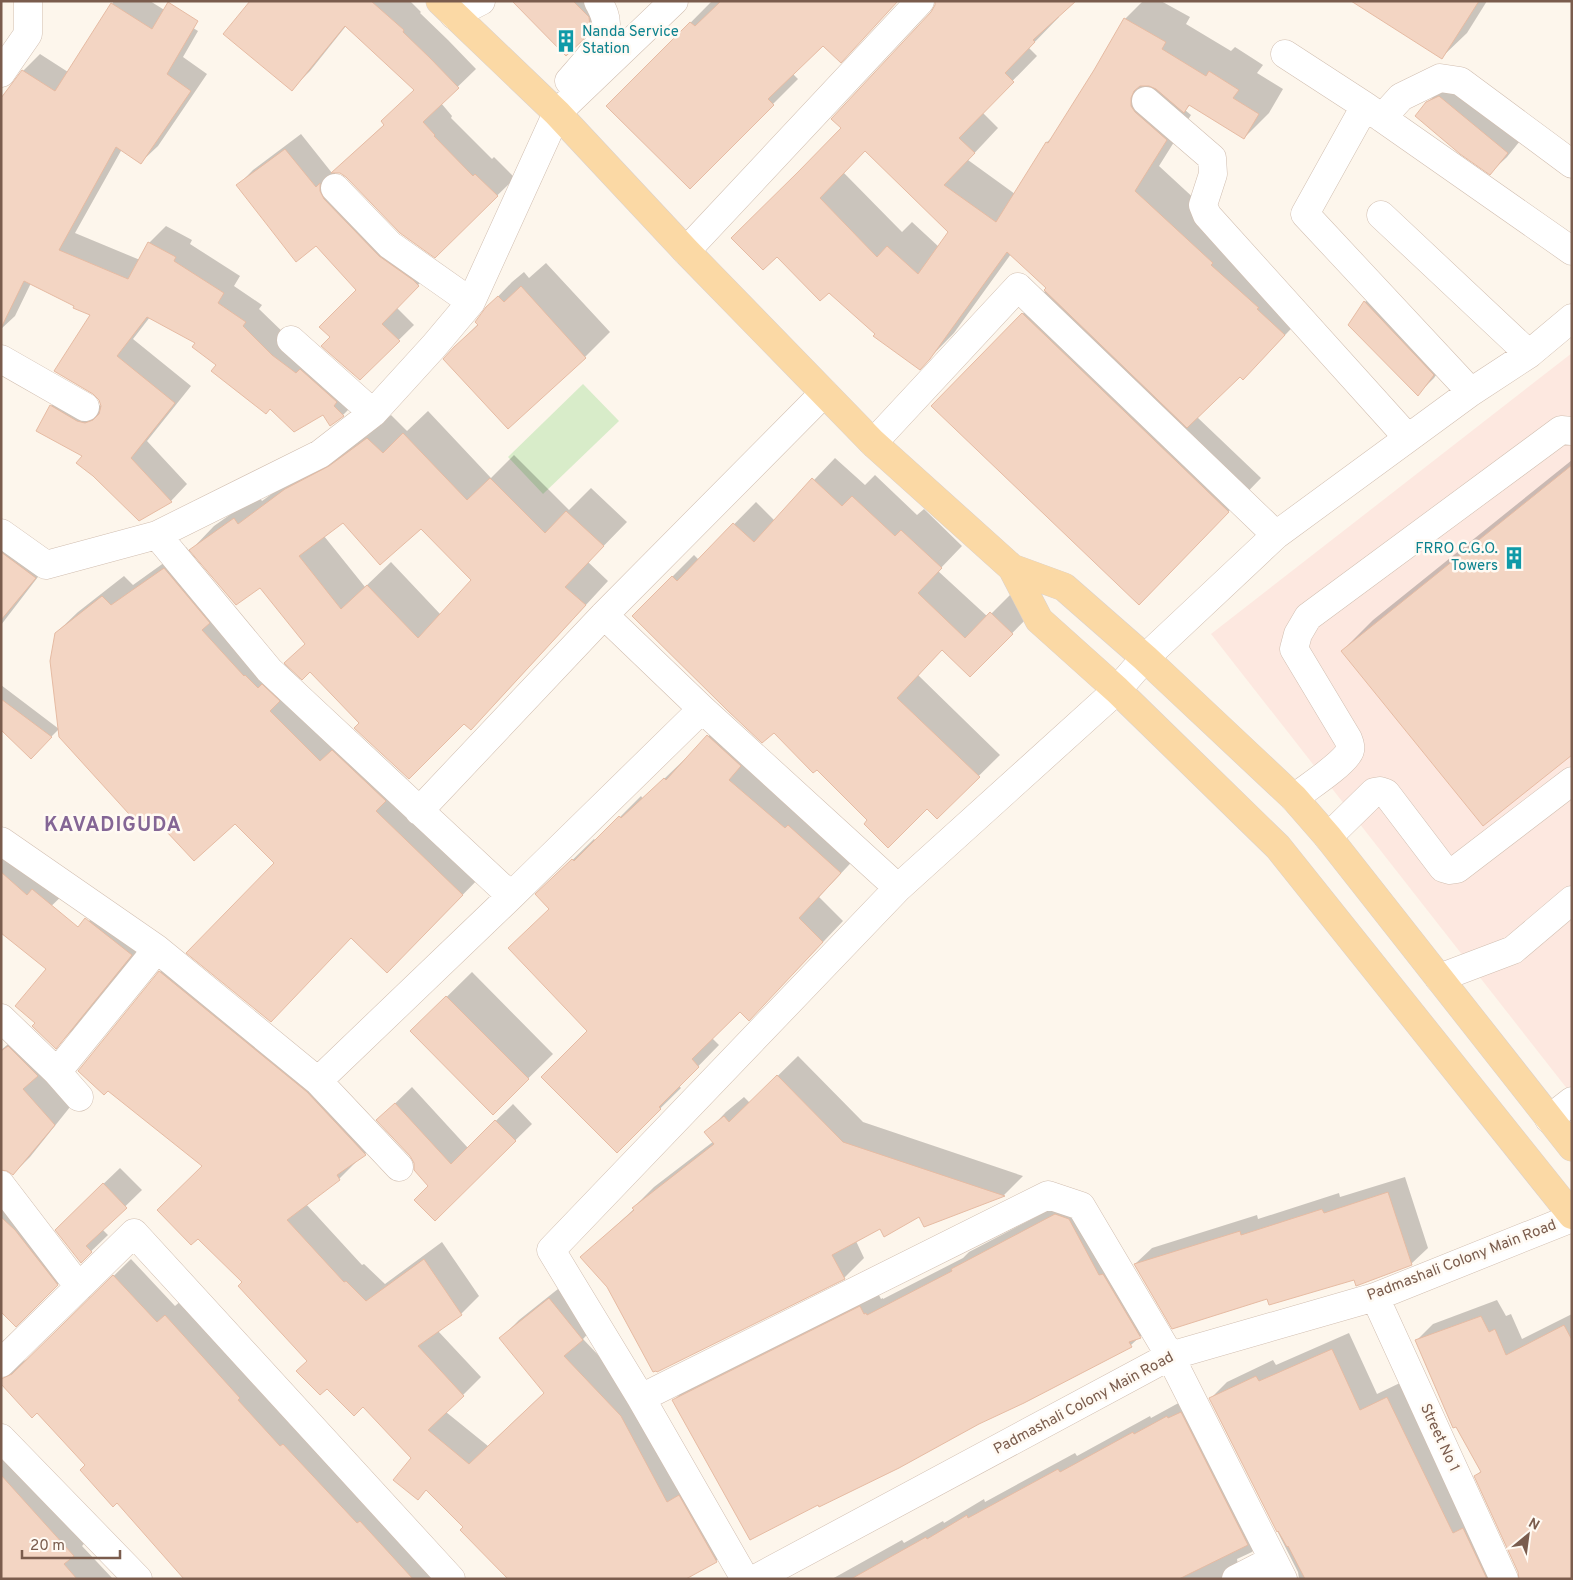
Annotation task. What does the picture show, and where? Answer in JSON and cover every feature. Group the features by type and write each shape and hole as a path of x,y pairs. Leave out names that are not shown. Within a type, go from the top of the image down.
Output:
{"main road":[{"path":"447,8 553,110 686,251 873,443 1012,568 1039,620 1117,690 1278,847 1572,1216"},
{"path":"1012,568 1064,587 1145,658 1294,798 1328,837 1572,1147"}],"street":[{"path":"1,73 28,34 28,1"},
{"path":"447,8 481,1"},
{"path":"1,532 46,566 157,535 320,454 373,413 471,302 553,110 604,36 606,25 604,12 598,1"},
{"path":"553,110 674,1"},
{"path":"686,251 920,1"},
{"path":"1285,54 1374,112 1572,252"},
{"path":"1471,392 1305,214 1374,112 1440,78 1460,81 1572,164"},
{"path":"1146,101 1212,158 1213,174 1203,205 1207,214 1408,438"},
{"path":"335,188 390,246 471,302"},
{"path":"1380,215 1529,354"},
{"path":"873,443 1018,287 1276,535"},
{"path":"745,1579 641,1398 552,1250 898,888 1117,690 1145,658 1276,535 1471,392 1529,354 1572,318"},
{"path":"292,340 373,413"},
{"path":"1,360 85,407"},
{"path":"419,810 604,615 824,393"},
{"path":"1294,798 1334,768 1349,754 1351,748 1348,739 1294,649 1298,634 1308,617 1561,430 1572,431"},
{"path":"157,535 269,670 511,896"},
{"path":"604,615 898,888"},
{"path":"318,1081 511,896 702,708"},
{"path":"1328,837 1374,792 1380,791 1386,793 1444,868 1456,869 1572,781"},
{"path":"1,841 157,949 318,1081 399,1167"},
{"path":"1439,978 1513,950 1572,900"},
{"path":"57,1072 157,949"},
{"path":"1,1018 79,1096"},
{"path":"1549,1119 1572,1100"},
{"path":"1,1185 79,1287"},
{"path":"641,1398 1048,1194 1082,1206 1170,1356 1278,1569 1236,1579"},
{"name":"Padmashali Colony Main Road","path":"755,1579 1170,1356 1374,1297 1572,1216"},
{"path":"1,1364 134,1233 451,1579"},
{"name":"Street No 1","path":"1374,1297 1504,1579"},
{"path":"1,1438 138,1579"}],"shaded area":[{"path":"1572,353 1572,1095 1211,634"}],"green space":[{"path":"583,384 619,421 543,494 508,457"}],"building":[{"path":"250,1 371,1 404,30 403,32 459,88 423,122 473,176 475,174 498,196 435,258 400,233 346,177 340,173 331,173 384,125 381,121 414,90 345,26 292,91 223,34"},
{"name":"Nanda Service Station","path":"512,1 573,1 589,17 590,27 583,40 566,56"},
{"path":"721,1 898,1 841,63 823,46 768,99 774,105 690,189 606,106 690,22 695,26"},
{"path":"935,1 1076,1 1033,40 1035,42 1005,73 1014,82 959,138 975,153 944,185 996,222 1094,70 1124,18 1166,42 1162,49 1206,76 1209,71 1239,90 1233,98 1259,114 1244,139 1189,105 1184,113 1156,89 1149,86 1140,86 1134,91 1131,98 1131,106 1135,112 1167,140 1135,191 1213,263 1211,265 1259,308 1257,309 1285,335 1243,380 1240,377 1187,428 1044,290 1046,288 1007,252 930,359 920,370 873,336 875,334 829,293 820,301 777,257 763,270 731,238 841,128 831,119 931,12","holes":["865,151 948,232 918,274 887,246 877,257 820,198"]},
{"path":"1351,1 1479,1 1442,59"},
{"path":"168,2 198,21 167,74 191,91 141,164 116,147 59,250 128,279 148,242 176,257 174,261 224,293 218,303 246,322 243,326 272,355 296,373 300,369 337,402 334,406 344,416 330,426 323,415 294,432 270,409 266,414 211,371 216,365 192,347 195,343 147,317 117,356 175,403 131,458 172,502 139,521 93,476 76,463 82,456 36,431 50,405 77,421 85,423 93,420 99,414 101,406 99,400 93,394 54,371 90,315 73,308 74,306 24,281 1,328 1,98 22,70 55,91 111,3 152,29"},
{"path":"1439,96 1508,153 1490,175 1460,154 1415,116 1426,102"},
{"path":"285,149 316,187 320,183 320,191 324,199 379,256 419,286 382,324 400,341 360,380 321,346 330,337 319,327 356,290 316,246 296,262 236,185"},
{"path":"521,286 586,358 508,429 443,359 478,325 475,322 486,307 498,296 504,302"},
{"path":"1364,301 1434,375 1418,396 1348,325"},
{"path":"1022,313 1229,512 1139,605 931,406"},
{"path":"403,433 467,500 490,478 545,533 566,511 604,546 565,587 586,605 471,730 464,724 409,779 354,728 359,723 310,672 302,680 284,663 305,644 260,588 236,605 189,550 234,518 238,524 285,489 329,466 367,438 383,453","holes":["343,523 380,565 421,529 471,580 418,638 367,585 341,609 299,556"]},
{"name":"FRRO C.G.O. Towers","path":"1572,465 1572,755 1483,826 1341,651"},
{"path":"812,478 842,506 852,496 895,536 901,530 942,568 918,593 965,638 990,612 1013,634 970,677 942,650 897,698 980,777 937,819 927,809 888,848 864,824 867,820 817,770 813,773 774,733 762,743 632,616 672,576 677,581 733,523 754,542"},
{"path":"1,552 36,578 1,620"},
{"path":"164,568 210,623 202,630 244,676 258,688 262,684 280,701 270,711 320,761 332,750 386,801 376,811 463,895 387,973 351,938 271,1022 186,953 274,863 235,824 194,861 151,815 139,825 59,737 50,661 55,633 102,596 111,605"},
{"path":"1,699 52,737 31,759 1,730"},
{"path":"707,735 741,766 729,780 785,828 788,825 841,873 799,918 823,942 749,1021 740,1012 692,1059 699,1067 617,1153 541,1077 587,1031 508,948 549,909 535,894 572,859 574,861 619,816 621,818 664,778 666,780"},
{"path":"1,872 27,895 32,889 78,927 85,918 132,955 56,1049 32,1026 35,1023 15,1006 46,969 1,933"},
{"path":"159,971 307,1092 366,1155 337,1175 340,1180 287,1220 344,1282 346,1281 366,1301 424,1259 462,1315 418,1346 464,1396 428,1430 469,1464 544,1393 499,1338 549,1298 583,1340 564,1356 621,1416 667,1502 679,1495 717,1562 686,1579 508,1579 460,1530 463,1527 426,1490 418,1500 393,1480 411,1458 363,1407 354,1416 327,1389 320,1395 296,1371 307,1361 238,1286 242,1282 198,1239 191,1245 157,1210 202,1166 108,1091 104,1095 78,1071"},
{"path":"446,996 529,1079 493,1115 410,1031"},
{"path":"8,1046 38,1076 23,1089 55,1125 13,1175 1,1170 1,1051"},
{"path":"777,1075 843,1142 1005,1196 924,1227 919,1217 884,1237 880,1229 832,1255 845,1279 657,1372 653,1372 607,1287 580,1257 634,1210 632,1208 714,1144 704,1132 724,1116 729,1122"},
{"path":"395,1103 451,1164 495,1120 516,1141 435,1221 414,1200 428,1186 414,1170 414,1163 410,1156 376,1120"},
{"path":"103,1183 127,1208 86,1246 92,1252 81,1263 55,1230"},
{"path":"1388,1192 1412,1265 1356,1286 1354,1280 1269,1305 1267,1299 1172,1329 1134,1264 1240,1231 1241,1235 1322,1209 1324,1213"},
{"path":"1055,1214 1069,1219 1099,1275 1103,1274 1141,1338 1129,1342 1132,1347 979,1424 899,1468 819,1507 818,1505 750,1540 672,1400 860,1306 864,1314 866,1313 867,1315"},
{"path":"1,1217 15,1230 58,1285 16,1327 1,1312"},
{"path":"113,1275 157,1322 165,1315 240,1398 238,1400 280,1446 283,1444 357,1523 360,1521 413,1579 184,1579 117,1503 113,1507 80,1470 85,1465 37,1413 32,1418 1,1384 1,1379 12,1374"},
{"path":"1481,1316 1489,1332 1495,1329 1506,1355 1564,1325 1572,1340 1572,1579 1519,1579 1518,1572 1474,1476 1481,1472 1456,1427 1453,1428 1415,1340"},
{"path":"1332,1349 1360,1410 1387,1397 1453,1533 1463,1528 1487,1579 1305,1579 1288,1546 1277,1532 1209,1398 1256,1376 1259,1381"},
{"path":"1181,1412 1248,1545 1179,1579 851,1579 926,1537 927,1539 967,1515 968,1518 1058,1469 1060,1472 1133,1432 1134,1434 1167,1416 1168,1418"},
{"path":"1,1475 74,1556 64,1564 77,1579 1,1579"}],"place":[{"name":"Nanda Service Station","path":"566,41"},
{"name":"FRRO C.G.O. Towers","path":"1514,558"}],"district":[{"name":"KAVADIGUDA","path":"113,826"}]}
